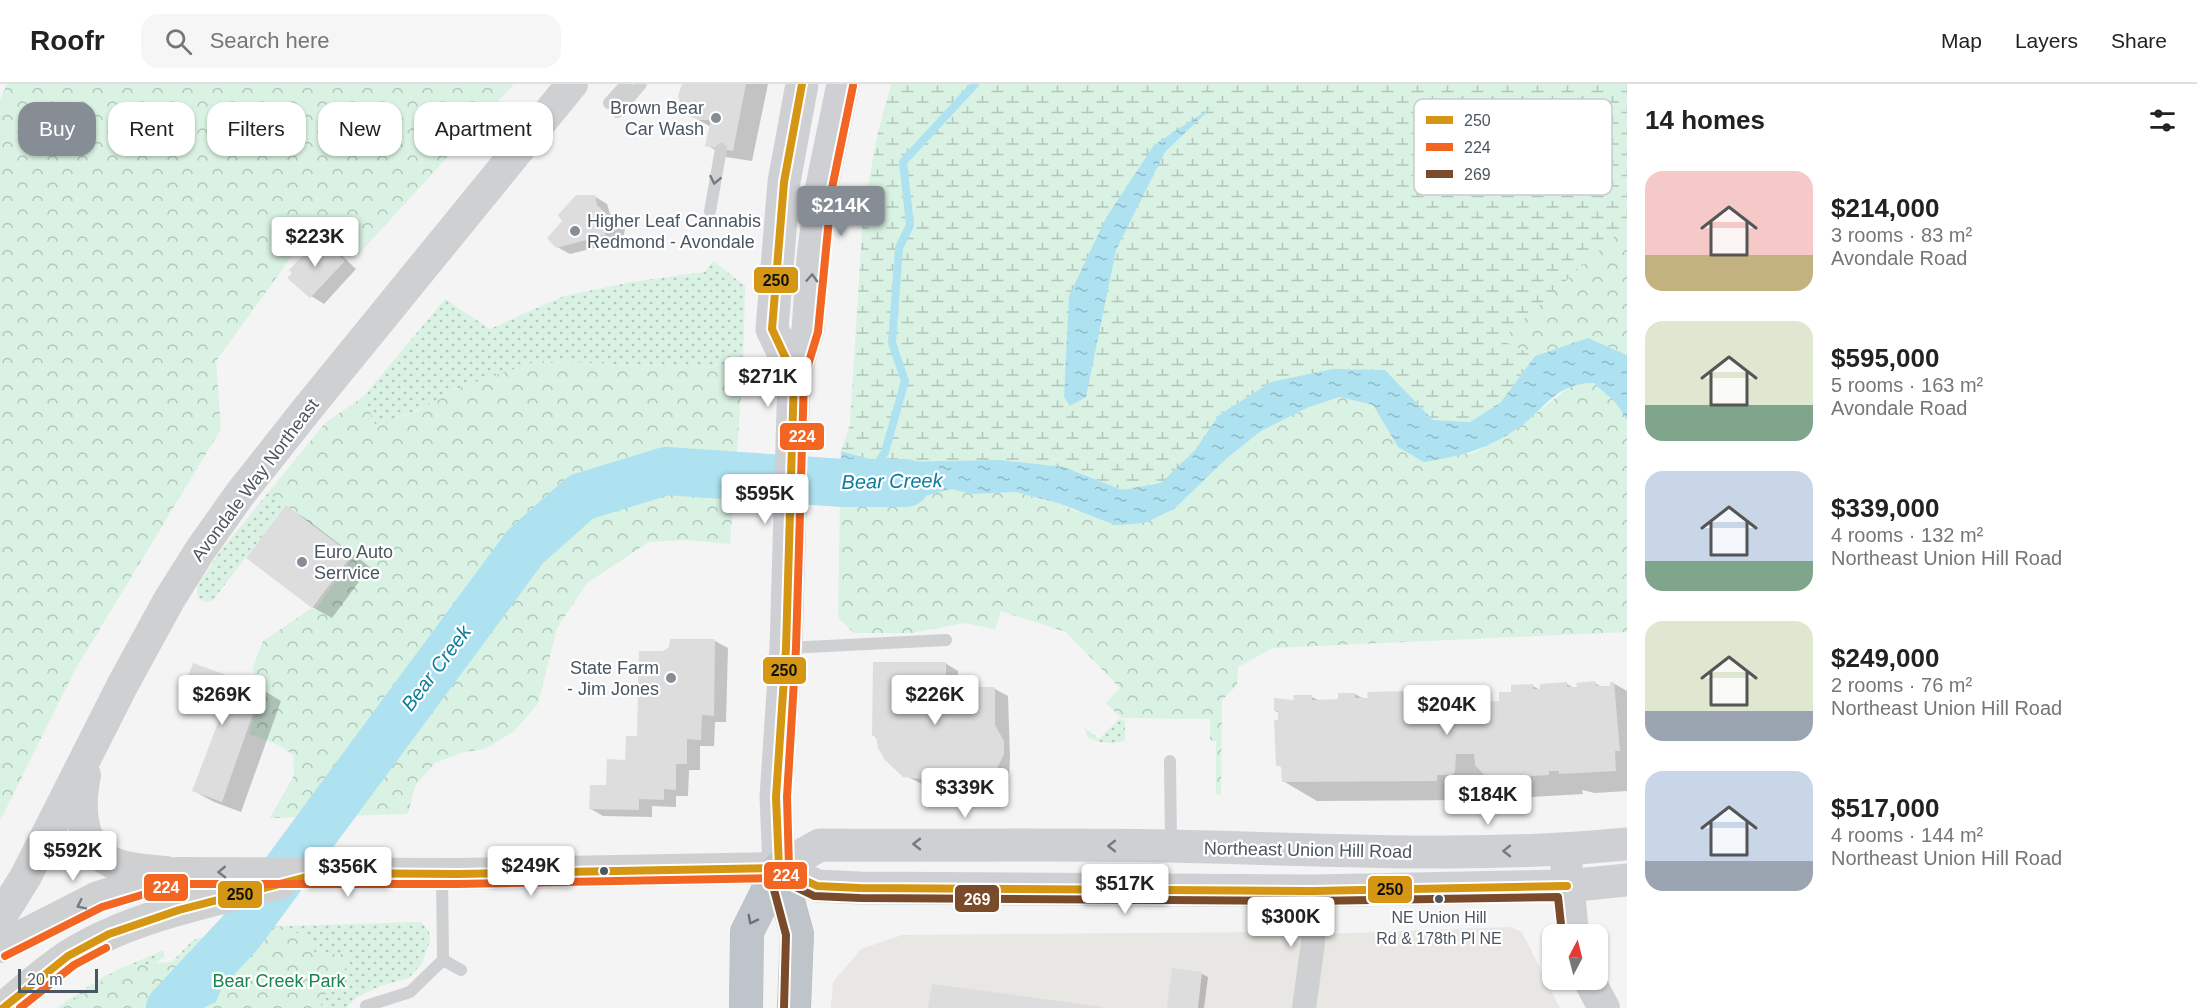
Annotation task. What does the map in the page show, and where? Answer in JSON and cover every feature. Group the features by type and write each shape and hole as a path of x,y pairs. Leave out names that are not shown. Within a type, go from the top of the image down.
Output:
{"highway":[{"path":"746,1008 747,932 779,868"},
{"path":"779,868 797,934 794,1008"}],"main road":[{"path":"794,376 772,329 784,182 802,84"},
{"path":"779,868 776,796 786,648 794,376 808,330 813,258 822,186 843,84"},
{"name":"Northeast Union Hill Road","path":"779,868 820,845 1170,846 1385,853 1566,850 1627,844"},
{"name":"Northeast Union Hill Road","path":"779,868 817,886 850,888 1312,891 1567,886 1627,880"}],"street":[{"name":"Avondale Way Northeast","path":"0,918 26,876 169,600 240,494 572,84"},
{"path":"88,755 81,812 84,831 90,840 111,861 132,868 176,873"},
{"path":"1566,850 1572,924"},
{"name":"Northeast Union Hill Road","path":"0,947 98,897 176,873 442,873 779,868"},
{"path":"3,1008 68,956 110,934 179,910 322,873"},
{"path":"1304,1008 1312,943 1312,891"},
{"path":"1594,990 1604,1008"}],"lane":[{"path":"626,84 613,107 641,84"},
{"path":"710,211 721,149"},
{"path":"786,648 946,640"},
{"path":"1170,761 1170,846"},
{"path":"366,1006 410,992 443,960 442,873"},
{"path":"443,960 461,970"}],"shaded area":[{"path":"1510,927 1522,932 1542,972 1542,990 1551,990 1560,1008 831,1008 833,982 861,949 902,935 1267,932 1326,934"}],"green space":[{"path":"7,84 514,84 498,102 414,102 414,156 448,156 358,255 315,224 216,361 221,429 75,670 0,821 0,100"},
{"path":"891,84 1627,84 1627,225 1501,340 1535,356 1501,402 1470,422 1433,420 1385,370 1271,382 1219,415 1195,450 1161,483 1122,490 1064,467 1000,460 881,462 841,451 850,424 863,215 877,136"},
{"path":"1627,225 1627,355 1588,338 1535,356 1500,340"},
{"path":"713,261 745,286 743,369 537,361 376,427 364,396 445,299 490,329 564,296 632,282 705,272"},
{"path":"537,361 743,369 730,544 686,540 649,542 587,583 557,628 538,704 513,732 485,749 464,752 435,763 415,786 408,814 270,818 294,775 293,755 279,745 249,734 264,687 252,669 263,641 312,608 315,610 355,555 268,493 325,423 364,396 376,427 417,411 464,386"},
{"path":"1594,383 1617,403 1627,420 1627,632 1273,648 1238,667 1237,685 1222,700 1221,796 1216,794 1216,741 1210,740 1210,719 1121,718 1106,703 1120,688 1066,632 1001,611 995,629 963,623 912,633 854,633 838,618 840,501 872,498 892,505 951,489 971,494 1015,492 1058,503 1077,512 1226,459 1261,431 1309,407 1340,397 1373,405 1398,447 1471,454 1514,431 1573,384"},
{"path":"268,493 286,505 213,600 206,602 198,598 197,587 219,553"},
{"path":"1119,719 1125,721 1125,740 1106,743 1088,738 1084,727 1099,739"},
{"path":"421,922 429,931 430,941 422,963 409,978 380,986 356,998 346,1008 323,1008 309,988 285,926"},
{"name":"Bear Creek Park","path":"285,926 315,943 314,954 357,954 319,1002 323,1008 62,1008 124,966 239,956 265,927"},
{"path":"231,930 180,978 121,1008 154,981 193,940"},
{"path":"164,950 164,957 99,1008 56,1008 106,975"}],"water":[{"path":"1212,107 1165,152 1116,250 1086,397 1070,406 1064,397 1069,296 1106,218 1154,145"},
{"path":"1588,338 1627,355 1627,420 1616,403 1594,383 1580,384 1558,393 1523,424 1491,444 1459,455 1424,462 1398,447 1373,405 1340,397 1309,407 1261,431 1226,459 1174,509 1144,523 1115,525 1058,503 1015,492 971,494 951,489 892,505 872,498 840,501 841,451 881,462 1000,460 1064,467 1122,490 1161,483 1195,450 1219,415 1271,382 1333,369 1385,370 1433,420 1470,422 1501,402 1535,356"},
{"path":"265,927 237,962 216,1002 203,1008 154,1008 180,978 231,930"}],"building":[{"name":"Brown Bear Car Wash","path":"682,84 746,84 733,151 705,146 711,120 699,120 689,116 681,107 678,96"},
{"path":"576,195 595,195 597,205 612,219 611,228 605,230 605,235 556,248 547,238 562,221 558,215"},
{"path":"320,238 345,261 310,298 287,278 292,273 289,270"},
{"path":"286,505 352,555 312,608 246,558"},
{"path":"670,639 715,639 714,716 702,715 701,740 687,739 687,764 676,764 676,790 664,789 664,800 639,799 639,810 589,809 590,785 606,785 607,759 625,760 626,736 637,736 639,651 663,651 669,647"},
{"path":"873,662 946,662 946,687 995,687 995,725 1004,741 1004,754 995,773 995,786 921,785 921,779 903,777 885,760 878,748 876,736 872,736"},
{"path":"193,663 262,688 222,802 192,791 224,707 182,692"},
{"path":"1595,681 1596,686 1610,686 1610,682 1614,682 1620,751 1615,751 1616,771 1559,774 1559,771 1549,771 1549,775 1496,778 1496,775 1485,776 1475,765 1474,754 1456,754 1455,772 1452,775 1437,775 1437,781 1282,782 1281,766 1276,766 1274,720 1278,720 1278,711 1274,711 1274,698 1294,700 1293,695 1312,695 1312,700 1338,699 1338,693 1355,693 1355,698 1368,698 1367,692 1406,691 1407,706 1421,705 1421,712 1432,711 1432,715 1457,714 1457,710 1485,706 1485,702 1499,701 1499,692 1511,692 1511,685 1533,684 1533,689 1540,689 1540,684 1567,682 1567,687 1577,687 1576,683"},
{"path":"1172,968 1202,972 1198,1008 1167,1008"},
{"path":"932,984 1103,1007 1103,1008 928,1008"}],"waterway":[{"path":"873,470 885,452 905,381 892,343 899,248 910,225 903,162 975,84"},
{"name":"Bear Creek","path":"170,1008 240,933 525,547 581,497 666,471 843,483 906,483"}],"transit line":[{"name":"250","path":"779,868 776,797 786,648 794,376 772,329 784,182 802,84"},
{"name":"224","path":"5,956 102,907 178,884 458,884 779,878 787,875 789,868 787,797 796,648 804,378 818,332 832,188 853,86"},
{"name":"250","path":"3,1008 68,956 109,934 179,910 322,873 458,874 779,868 817,886 860,888 1312,891 1567,886"},
{"name":"269","path":"769,871 786,935 784,1008"},
{"name":"269","path":"775,877 814,896 860,898 1312,901 1558,897 1561,924"},
{"name":"224","path":"20,1008 74,965 106,948"}],"place":[{"name":"Brown Bear Car Wash","path":"716,118"},
{"name":"Higher Leaf Cannabis Redmond - Avondale","path":"575,231"},
{"name":"Euro Auto Serrvice","path":"302,562"},
{"name":"State Farm - Jim Jones","path":"671,678"},
{"name":"NE Union Hill Rd & 178th Pl NE","path":"1439,899"}]}
